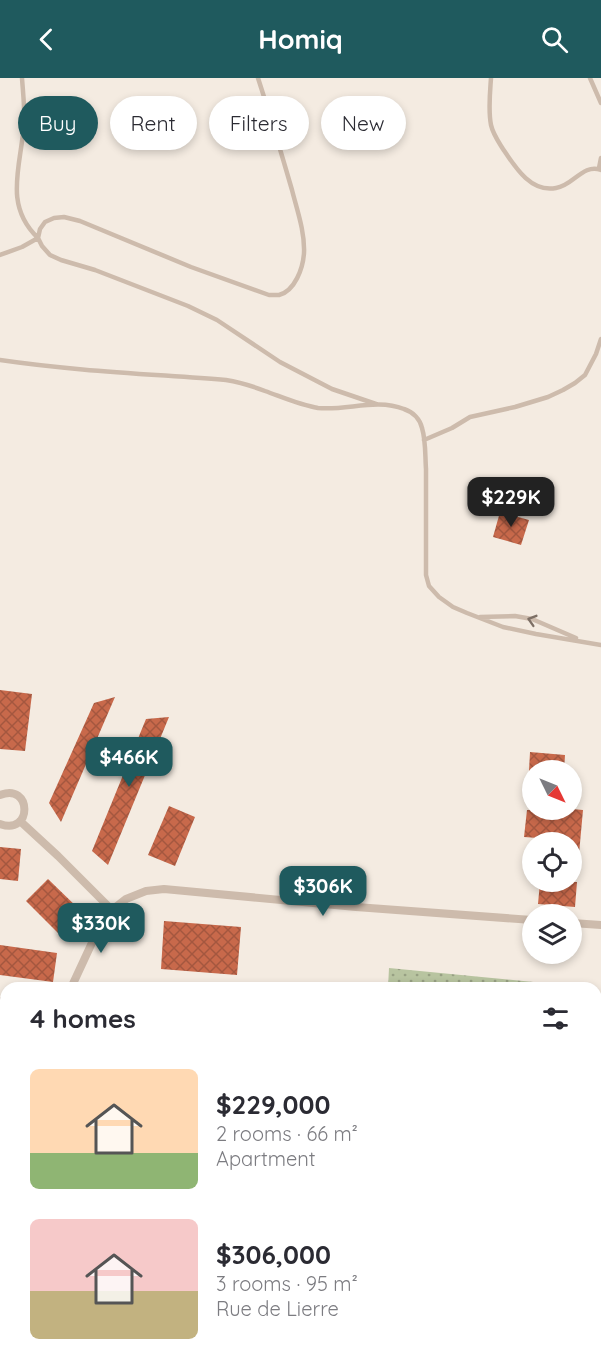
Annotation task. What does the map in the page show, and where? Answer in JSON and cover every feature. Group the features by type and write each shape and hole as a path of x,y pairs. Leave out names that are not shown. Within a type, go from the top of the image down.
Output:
{"street":[{"path":"0,795 13,794 22,800 25,811 21,821 11,826 0,824"},
{"path":"21,821 112,910"},
{"path":"74,982 97,932 112,910 126,899 146,891 164,889 522,919"},
{"path":"582,923 601,925"}],"lane":[{"path":"22,78 24,123 16,192 22,214 32,232 51,255 188,306 217,320 280,362 332,389 376,404 403,408 412,412 422,428 424,440 426,574 429,586 453,607 503,627 601,645"},
{"path":"0,255 38,238 45,222 64,217 80,221 192,267 269,295 279,295 287,290 295,282 302,267 303,232 258,78"},
{"path":"491,78 490,119 494,134 509,160 528,181 540,187 555,189 589,169 600,169 601,158"},
{"path":"590,78 601,103"},
{"path":"424,440 470,417 515,407 563,390 585,375 601,339"},
{"path":"0,360 63,369 106,370 226,380 242,383 298,403 333,409 376,404"},
{"path":"477,617 514,616 532,619 583,641"}],"green space":[{"path":"389,968 533,982 388,982"}],"building":[{"path":"500,512 529,520 521,545 493,537"},
{"path":"0,690 32,694 25,751 0,749"},
{"path":"115,697 61,822 49,803 94,703"},
{"path":"169,717 108,865 92,851 146,719"},
{"path":"530,752 565,755 565,760 530,760"},
{"path":"169,806 195,817 175,866 148,855"},
{"path":"583,810 581,832 525,832 526,820 582,820"},
{"path":"0,847 21,849 18,881 0,879"},
{"path":"48,879 81,911 59,934 26,901"},
{"path":"539,892 576,892 575,904 538,904"},
{"path":"164,921 241,927 237,975 161,969"},
{"path":"0,945 57,953 53,982 0,975"}]}
